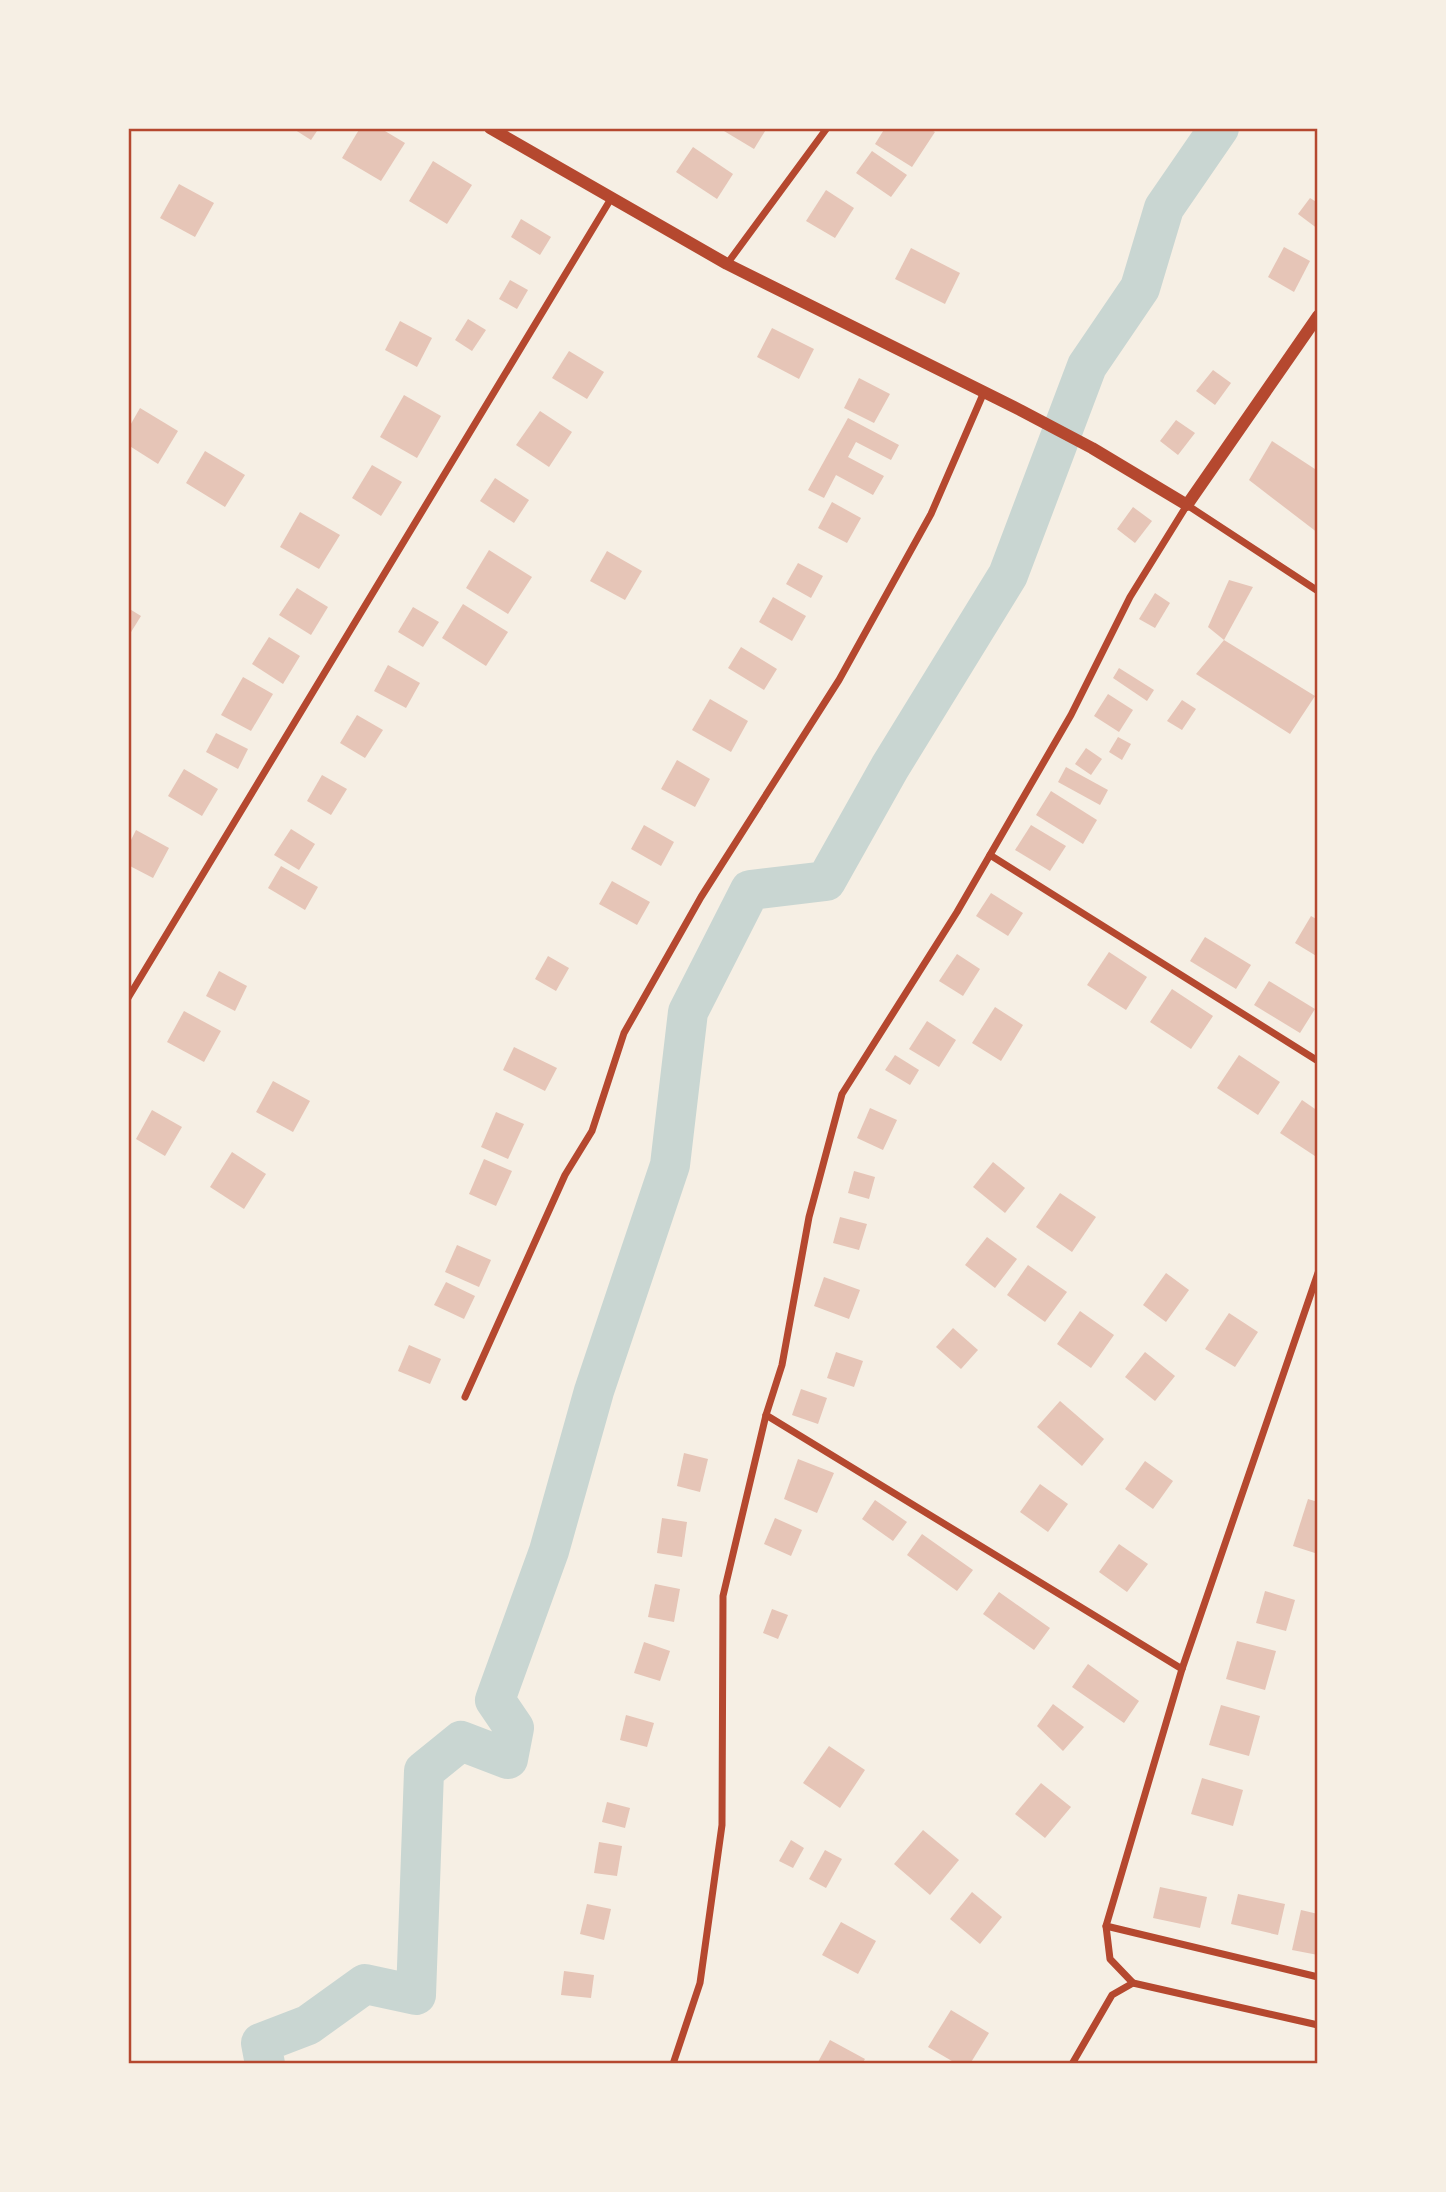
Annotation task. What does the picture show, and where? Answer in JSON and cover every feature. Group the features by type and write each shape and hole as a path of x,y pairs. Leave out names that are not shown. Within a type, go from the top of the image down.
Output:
{"street":[{"path":"490,128 727,264 1092,448 1187,505 1318,591"},
{"path":"727,264 827,128"},
{"path":"128,998 612,197"},
{"path":"673,2064 700,1983 722,1825 723,1596 766,1415 782,1365 808,1217 842,1094 990,855 1071,715 1130,597 1187,505 1318,316"},
{"path":"465,1397 565,1175 592,1131 624,1033 701,897 839,680 931,514 984,392"},
{"path":"990,855 1318,1061"},
{"path":"1318,1273 1182,1669 1107,1926 1110,1959 1133,1983 1318,2025"},
{"path":"766,1415 1182,1669"},
{"path":"1107,1926 1318,1977"},
{"path":"1072,2064 1112,1995 1133,1983"}],"building":[{"path":"292,128 319,128 311,140"},
{"path":"360,128 380,128 405,143 381,181 342,158"},
{"path":"719,128 767,128 754,149"},
{"path":"885,128 928,128 935,132 912,167 875,144"},
{"path":"693,147 733,174 717,199 676,172"},
{"path":"872,151 907,175 891,197 856,173"},
{"path":"433,161 472,185 447,224 409,201"},
{"path":"179,184 214,203 195,237 160,218"},
{"path":"826,190 854,208 835,238 806,221"},
{"path":"1310,198 1318,203 1318,229 1298,214"},
{"path":"521,219 551,237 540,255 511,237"},
{"path":"1284,247 1310,261 1294,292 1268,277"},
{"path":"911,248 960,273 945,304 895,279"},
{"path":"510,280 528,290 517,309 499,299"},
{"path":"468,319 486,330 472,351 455,340"},
{"path":"400,321 432,338 417,367 385,350"},
{"path":"772,328 814,349 799,379 757,357"},
{"path":"569,351 604,372 587,399 552,378"},
{"path":"1213,370 1231,383 1215,405 1196,391"},
{"path":"859,378 890,394 874,423 844,408"},
{"path":"404,395 441,416 417,458 380,437"},
{"path":"140,408 178,431 158,464 128,445 128,429"},
{"path":"540,411 572,432 549,467 516,445"},
{"path":"848,418 899,445 891,460 856,442 848,457 884,476 873,495 836,475 824,498 808,490"},
{"path":"1176,420 1195,433 1178,455 1160,441"},
{"path":"1272,441 1318,471 1318,533 1249,480"},
{"path":"205,451 245,475 225,507 186,483"},
{"path":"372,465 402,482 381,516 352,498"},
{"path":"495,478 529,500 514,523 480,501"},
{"path":"832,502 861,518 847,543 818,528"},
{"path":"1133,507 1152,521 1135,543 1117,529"},
{"path":"300,512 340,535 319,569 280,547"},
{"path":"489,550 532,577 508,614 466,588"},
{"path":"607,551 642,571 625,600 590,581"},
{"path":"798,563 823,576 811,598 786,584"},
{"path":"1229,580 1253,587 1224,640 1208,627"},
{"path":"297,588 328,607 311,635 279,615"},
{"path":"1155,593 1170,603 1155,628 1139,619"},
{"path":"773,597 806,616 792,641 759,622"},
{"path":"463,604 508,632 486,666 442,638"},
{"path":"413,607 439,622 423,647 398,632"},
{"path":"128,608 141,616 128,637"},
{"path":"269,637 300,656 283,684 252,664"},
{"path":"1224,640 1315,696 1290,734 1196,674"},
{"path":"741,647 777,669 764,690 728,668"},
{"path":"388,665 420,683 406,708 374,691"},
{"path":"1119,668 1154,690 1147,701 1113,678"},
{"path":"243,677 273,694 251,731 221,715"},
{"path":"1108,694 1133,710 1119,732 1094,716"},
{"path":"710,699 748,721 731,752 692,730"},
{"path":"1182,700 1196,709 1182,730 1167,721"},
{"path":"357,715 383,730 365,758 340,743"},
{"path":"216,733 248,749 238,769 206,752"},
{"path":"1118,737 1131,744 1122,760 1109,752"},
{"path":"1086,748 1102,759 1091,775 1075,764"},
{"path":"677,760 710,779 695,807 661,789"},
{"path":"1066,767 1108,790 1100,805 1058,782"},
{"path":"184,769 218,789 202,816 168,796"},
{"path":"322,775 347,789 331,815 307,801"},
{"path":"1051,791 1097,820 1083,844 1036,815"},
{"path":"644,825 674,842 661,866 631,849"},
{"path":"1031,825 1066,846 1050,871 1015,850"},
{"path":"291,829 315,844 299,870 274,855"},
{"path":"136,830 169,848 153,878 128,865 128,846"},
{"path":"281,866 318,887 305,910 268,888"},
{"path":"612,881 650,902 637,925 599,904"},
{"path":"991,893 1023,913 1008,936 976,916"},
{"path":"1311,916 1318,920 1318,957 1295,943"},
{"path":"1205,937 1251,965 1236,989 1190,961"},
{"path":"1109,952 1147,977 1126,1010 1087,985"},
{"path":"957,954 980,969 963,996 939,981"},
{"path":"548,956 569,968 556,991 535,979"},
{"path":"219,971 247,986 235,1011 206,996"},
{"path":"1269,981 1315,1009 1300,1033 1254,1005"},
{"path":"1172,989 1213,1016 1191,1049 1150,1022"},
{"path":"995,1007 1023,1025 1001,1061 972,1043"},
{"path":"184,1011 221,1031 204,1062 167,1042"},
{"path":"927,1021 956,1040 939,1067 909,1049"},
{"path":"514,1047 557,1068 545,1091 503,1070"},
{"path":"895,1055 919,1070 910,1085 885,1070"},
{"path":"1239,1055 1280,1082 1258,1115 1217,1088"},
{"path":"273,1081 310,1101 293,1132 256,1112"},
{"path":"1302,1100 1318,1111 1318,1158 1280,1133"},
{"path":"870,1108 897,1120 883,1150 857,1138"},
{"path":"152,1110 182,1127 165,1156 136,1139"},
{"path":"496,1112 524,1124 508,1159 481,1147"},
{"path":"232,1152 266,1174 244,1209 210,1187"},
{"path":"484,1159 512,1171 496,1206 469,1194"},
{"path":"993,1162 1025,1188 1005,1213 973,1187"},
{"path":"854,1171 875,1177 869,1199 848,1193"},
{"path":"1060,1193 1096,1217 1072,1252 1036,1227"},
{"path":"840,1217 867,1224 859,1250 833,1243"},
{"path":"987,1237 1017,1259 995,1288 965,1265"},
{"path":"457,1245 491,1260 479,1287 445,1272"},
{"path":"1028,1265 1067,1292 1045,1322 1007,1295"},
{"path":"1166,1273 1189,1290 1166,1322 1143,1305"},
{"path":"824,1277 860,1290 849,1319 814,1306"},
{"path":"446,1282 475,1296 464,1319 434,1305"},
{"path":"1080,1311 1114,1335 1091,1368 1057,1344"},
{"path":"1229,1313 1258,1332 1235,1367 1205,1349"},
{"path":"953,1328 978,1350 961,1369 936,1347"},
{"path":"409,1345 441,1359 430,1384 398,1371"},
{"path":"836,1352 863,1361 854,1387 827,1378"},
{"path":"1145,1352 1175,1376 1155,1401 1125,1377"},
{"path":"801,1389 827,1398 818,1424 792,1415"},
{"path":"1060,1401 1104,1439 1082,1466 1037,1427"},
{"path":"684,1453 708,1459 700,1492 677,1486"},
{"path":"798,1459 834,1473 817,1513 784,1499"},
{"path":"1145,1461 1173,1481 1153,1509 1125,1489"},
{"path":"1040,1484 1068,1504 1048,1532 1020,1512"},
{"path":"1308,1499 1318,1502 1318,1554 1293,1546"},
{"path":"875,1500 907,1522 893,1541 862,1519"},
{"path":"662,1518 687,1522 682,1557 657,1553"},
{"path":"775,1518 802,1530 791,1556 764,1544"},
{"path":"922,1534 973,1570 957,1591 907,1555"},
{"path":"1119,1544 1148,1564 1127,1592 1099,1572"},
{"path":"655,1584 680,1589 674,1622 648,1617"},
{"path":"1265,1591 1295,1600 1286,1631 1256,1623"},
{"path":"999,1592 1050,1628 1034,1650 983,1614"},
{"path":"772,1609 788,1615 778,1639 763,1633"},
{"path":"1237,1641 1276,1651 1265,1690 1226,1679"},
{"path":"644,1642 670,1651 660,1681 634,1673"},
{"path":"1088,1664 1139,1701 1124,1723 1072,1687"},
{"path":"1053,1704 1084,1727 1063,1751 1037,1726"},
{"path":"1221,1705 1260,1716 1249,1756 1209,1745"},
{"path":"626,1715 654,1723 647,1747 620,1740"},
{"path":"829,1746 865,1770 840,1808 803,1783"},
{"path":"1202,1778 1243,1790 1233,1826 1191,1814"},
{"path":"1041,1783 1071,1807 1045,1838 1015,1814"},
{"path":"607,1802 630,1808 625,1828 602,1822"},
{"path":"923,1830 959,1860 930,1895 894,1864"},
{"path":"791,1840 804,1848 793,1868 779,1861"},
{"path":"599,1842 622,1846 617,1876 594,1873"},
{"path":"825,1850 842,1859 826,1888 809,1879"},
{"path":"1160,1887 1207,1897 1200,1928 1153,1918"},
{"path":"972,1892 1002,1917 980,1944 950,1919"},
{"path":"1238,1894 1285,1904 1278,1935 1231,1924"},
{"path":"587,1904 611,1909 604,1940 580,1934"},
{"path":"1301,1910 1318,1914 1318,1955 1292,1950"},
{"path":"841,1922 876,1941 858,1974 822,1955"},
{"path":"564,1971 594,1975 591,1998 561,1995"},
{"path":"951,2010 989,2033 970,2064 957,2064 928,2047"},
{"path":"830,2040 865,2059 862,2064 818,2062"}],"waterway":[{"path":"265,2064 261,2043 308,2025 365,1984 416,1995 424,1771 461,1741 508,1759 514,1728 495,1700 549,1551 594,1391 670,1165 688,1012 750,890 826,881 890,767 1008,575 1087,366 1140,288 1164,208 1219,128"}]}
